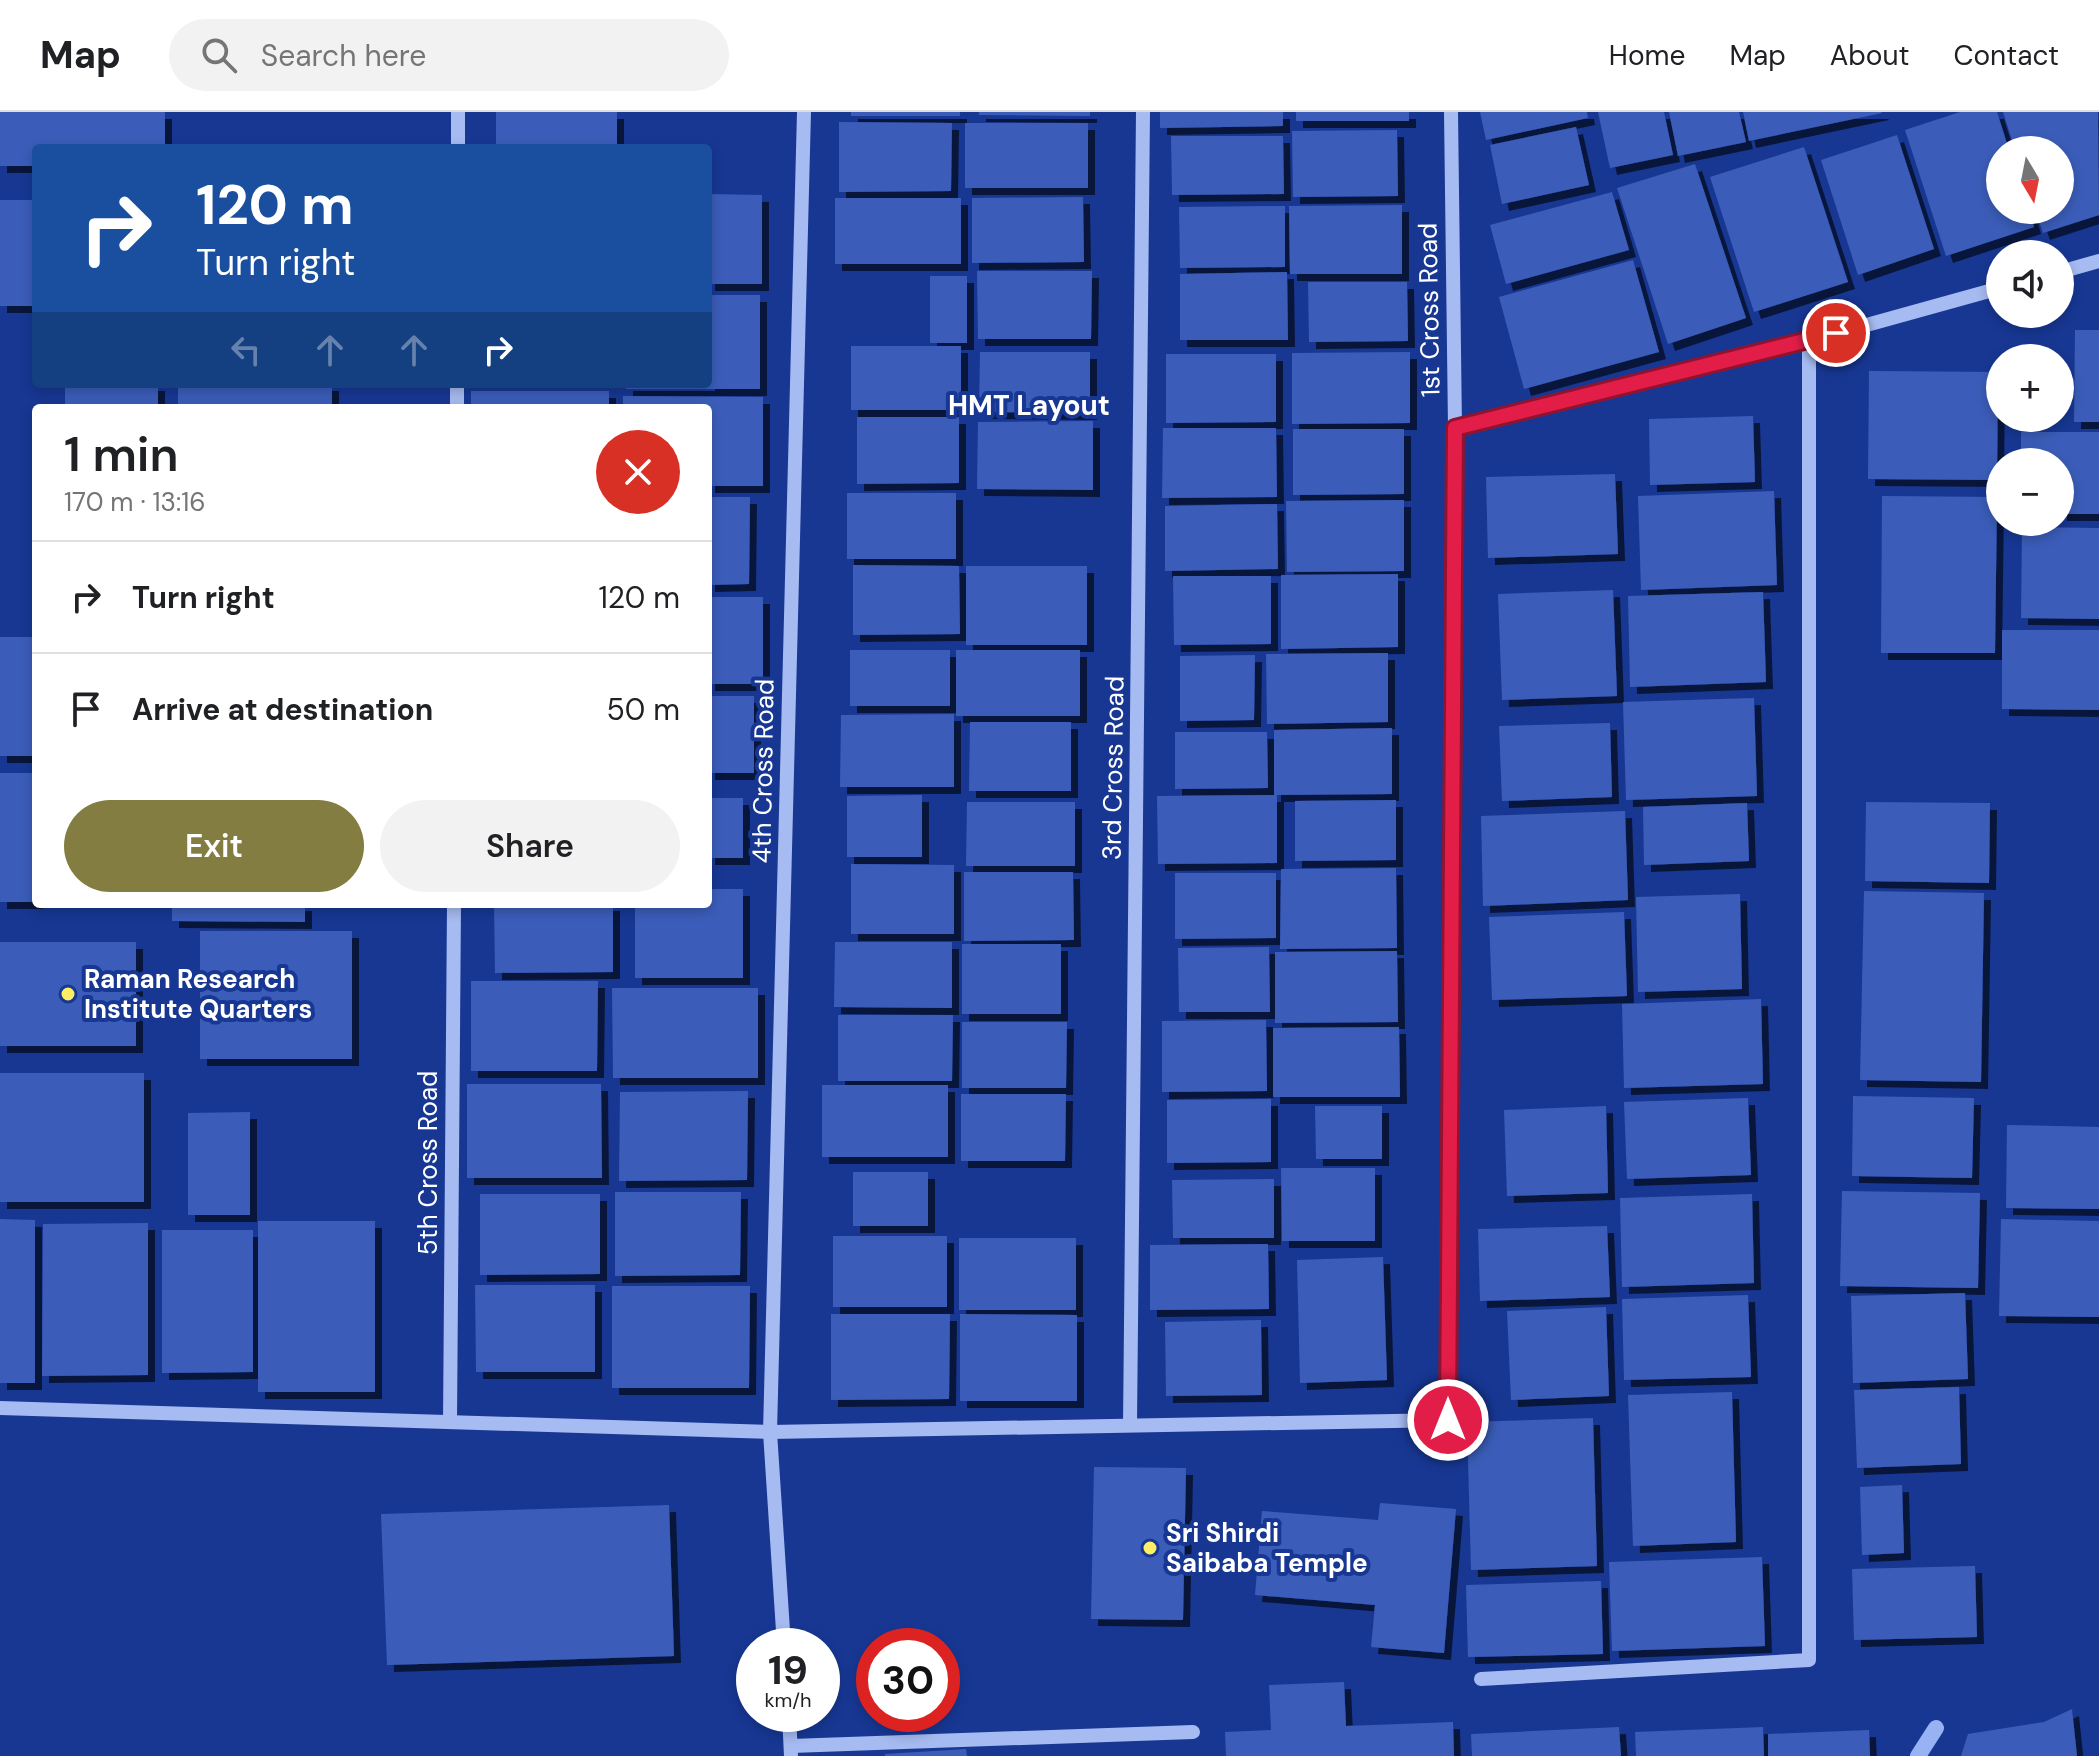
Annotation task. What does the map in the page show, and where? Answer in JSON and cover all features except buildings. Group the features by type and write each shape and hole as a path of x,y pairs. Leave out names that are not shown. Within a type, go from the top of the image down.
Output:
{"street":[{"path":"458,112 458,144"},
{"name":"4th Cross Road","path":"783,1628 770,1432 804,112"},
{"name":"3rd Cross Road","path":"1130,1425 1143,112"},
{"name":"1st Cross Road","path":"1130,1425 1448,1420 1455,428 1451,112"},
{"path":"2074,268 2099,261"},
{"path":"1455,428 1809,341 1986,292"},
{"path":"1481,1679 1809,1660 1809,341"},
{"name":"5th Cross Road","path":"450,1422 454,908"},
{"path":"0,1408 770,1432 1130,1425"},
{"path":"791,1751 1193,1732"}],"waterway":[{"path":"1918,1756 1936,1728"}],"place":[{"name":"Raman Research Institute Quarters","path":"68,994"},
{"name":"Sri Shirdi Saibaba Temple","path":"1150,1548"}],"district":[{"name":"HMT Layout","path":"1029,405"}],"route":[{"path":"1448,1420 1455,428 1836,333"}]}
